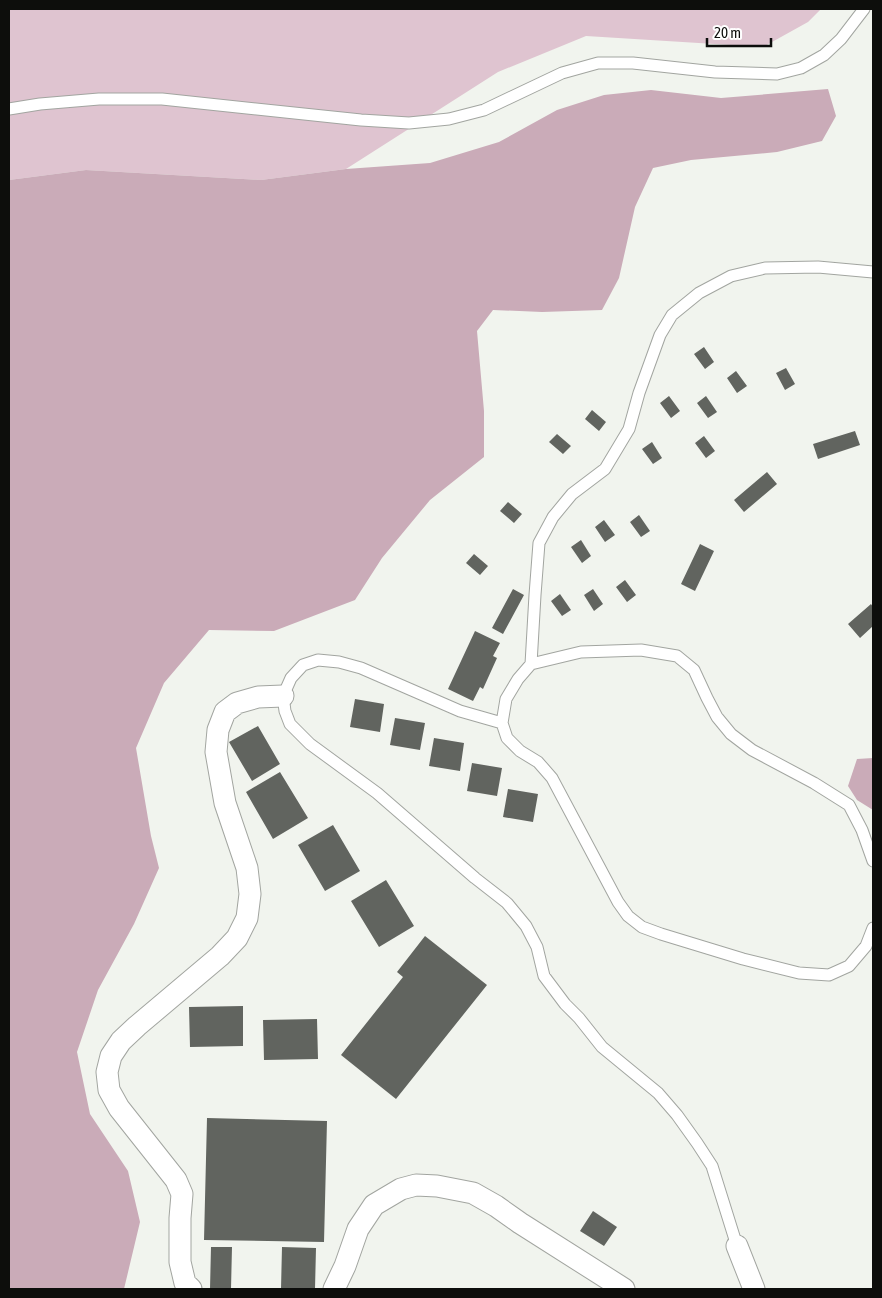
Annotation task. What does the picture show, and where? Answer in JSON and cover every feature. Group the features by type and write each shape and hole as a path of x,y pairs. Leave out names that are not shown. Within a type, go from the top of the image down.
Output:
{"street":[{"path":"191,1289 185,1283 180,1262 182,1194 176,1180 119,1108 109,1090 107,1072 112,1056 121,1041 220,956 237,938 247,918 250,894 247,868 225,803 216,752 218,730 225,712 237,703 258,697 283,696"},
{"path":"334,1289 345,1266 358,1229 374,1205 401,1189 416,1185 437,1186 473,1193 624,1289"},
{"path":"737,1246 754,1289"}],"lane":[{"path":"9,109 40,104 99,99 162,99 361,120 409,123 449,119 484,110 562,73 598,63 633,63 714,72 776,74 801,68 824,55 840,39 864,9"},
{"path":"531,664 539,544 553,517 572,494 605,468 629,429 639,393 660,335 672,315 699,293 731,276 765,268 818,267 873,272"},
{"path":"873,861 862,830 849,805 814,783 752,750 731,734 717,717 694,670 677,656 641,650 581,652 531,664 518,679 506,699 502,723 507,738 520,751 538,762 552,778 618,902 628,916 642,927 778,968 799,973 828,975 849,966 866,946 873,928"},
{"path":"502,723 460,711 361,668 339,662 318,660 303,665 291,678 283,696 285,711 290,724 310,744 377,793 475,878 507,903 526,926 537,947 544,976 565,1004 602,1047 658,1093 678,1115 697,1143 712,1166 737,1246"}],"shaded area":[{"path":"9,9 821,9 808,22 763,47 586,36 498,72 346,169 261,180 86,170 9,180"},
{"path":"828,89 836,116 822,141 777,152 691,160 653,168 635,207 619,278 602,310 542,312 493,310 477,331 484,411 484,457 430,500 382,558 355,600 274,631 209,630 164,683 136,748 151,836 159,868 134,924 98,990 77,1052 90,1114 128,1171 140,1222 124,1289 9,1289 9,180 86,170 261,180 346,169 430,163 499,142 557,110 604,95 651,90 721,98"},
{"path":"873,758 873,810 857,800 848,786 857,759"}],"building":[{"path":"704,347 714,362 705,369 694,354"},
{"path":"786,368 795,384 785,390 776,373"},
{"path":"736,371 747,386 737,393 727,378"},
{"path":"669,396 680,411 671,418 660,403"},
{"path":"706,396 717,412 708,418 697,403"},
{"path":"592,410 606,422 599,431 585,419"},
{"path":"855,431 860,445 818,459 813,444"},
{"path":"557,434 571,446 563,454 549,442"},
{"path":"704,436 715,451 706,458 695,443"},
{"path":"652,442 662,458 653,464 642,449"},
{"path":"767,472 777,484 744,512 734,500"},
{"path":"508,502 522,514 514,523 500,511"},
{"path":"639,515 650,531 641,537 630,522"},
{"path":"604,520 615,535 605,542 595,527"},
{"path":"581,540 591,556 582,563 571,547"},
{"path":"700,544 714,551 695,591 681,584"},
{"path":"474,554 488,566 480,575 466,563"},
{"path":"625,580 636,595 627,602 616,587"},
{"path":"513,589 524,595 503,634 492,628"},
{"path":"593,589 603,604 594,611 584,595"},
{"path":"560,594 571,610 562,616 551,601"},
{"path":"871,604 873,607 873,626 860,638 848,624"},
{"path":"475,631 500,643 493,656 497,658 483,689 480,687 473,701 448,689"},
{"path":"355,699 384,704 380,732 350,727"},
{"path":"395,718 425,723 420,750 390,745"},
{"path":"258,726 280,764 252,781 229,742"},
{"path":"434,738 464,743 460,771 429,766"},
{"path":"472,763 502,768 497,796 467,791"},
{"path":"280,772 308,818 273,839 246,792"},
{"path":"508,789 538,794 533,822 503,817"},
{"path":"333,825 360,871 325,891 298,845"},
{"path":"386,880 414,926 379,947 351,901"},
{"path":"425,936 487,985 396,1099 341,1055 403,977 397,972"},
{"path":"243,1006 243,1046 190,1047 189,1007"},
{"path":"317,1019 318,1059 264,1060 263,1020"},
{"path":"207,1118 327,1121 324,1242 204,1240"},
{"path":"593,1211 617,1227 604,1246 580,1231"},
{"path":"211,1247 232,1247 231,1289 210,1289"},
{"path":"282,1247 316,1248 315,1289 281,1289"}]}
